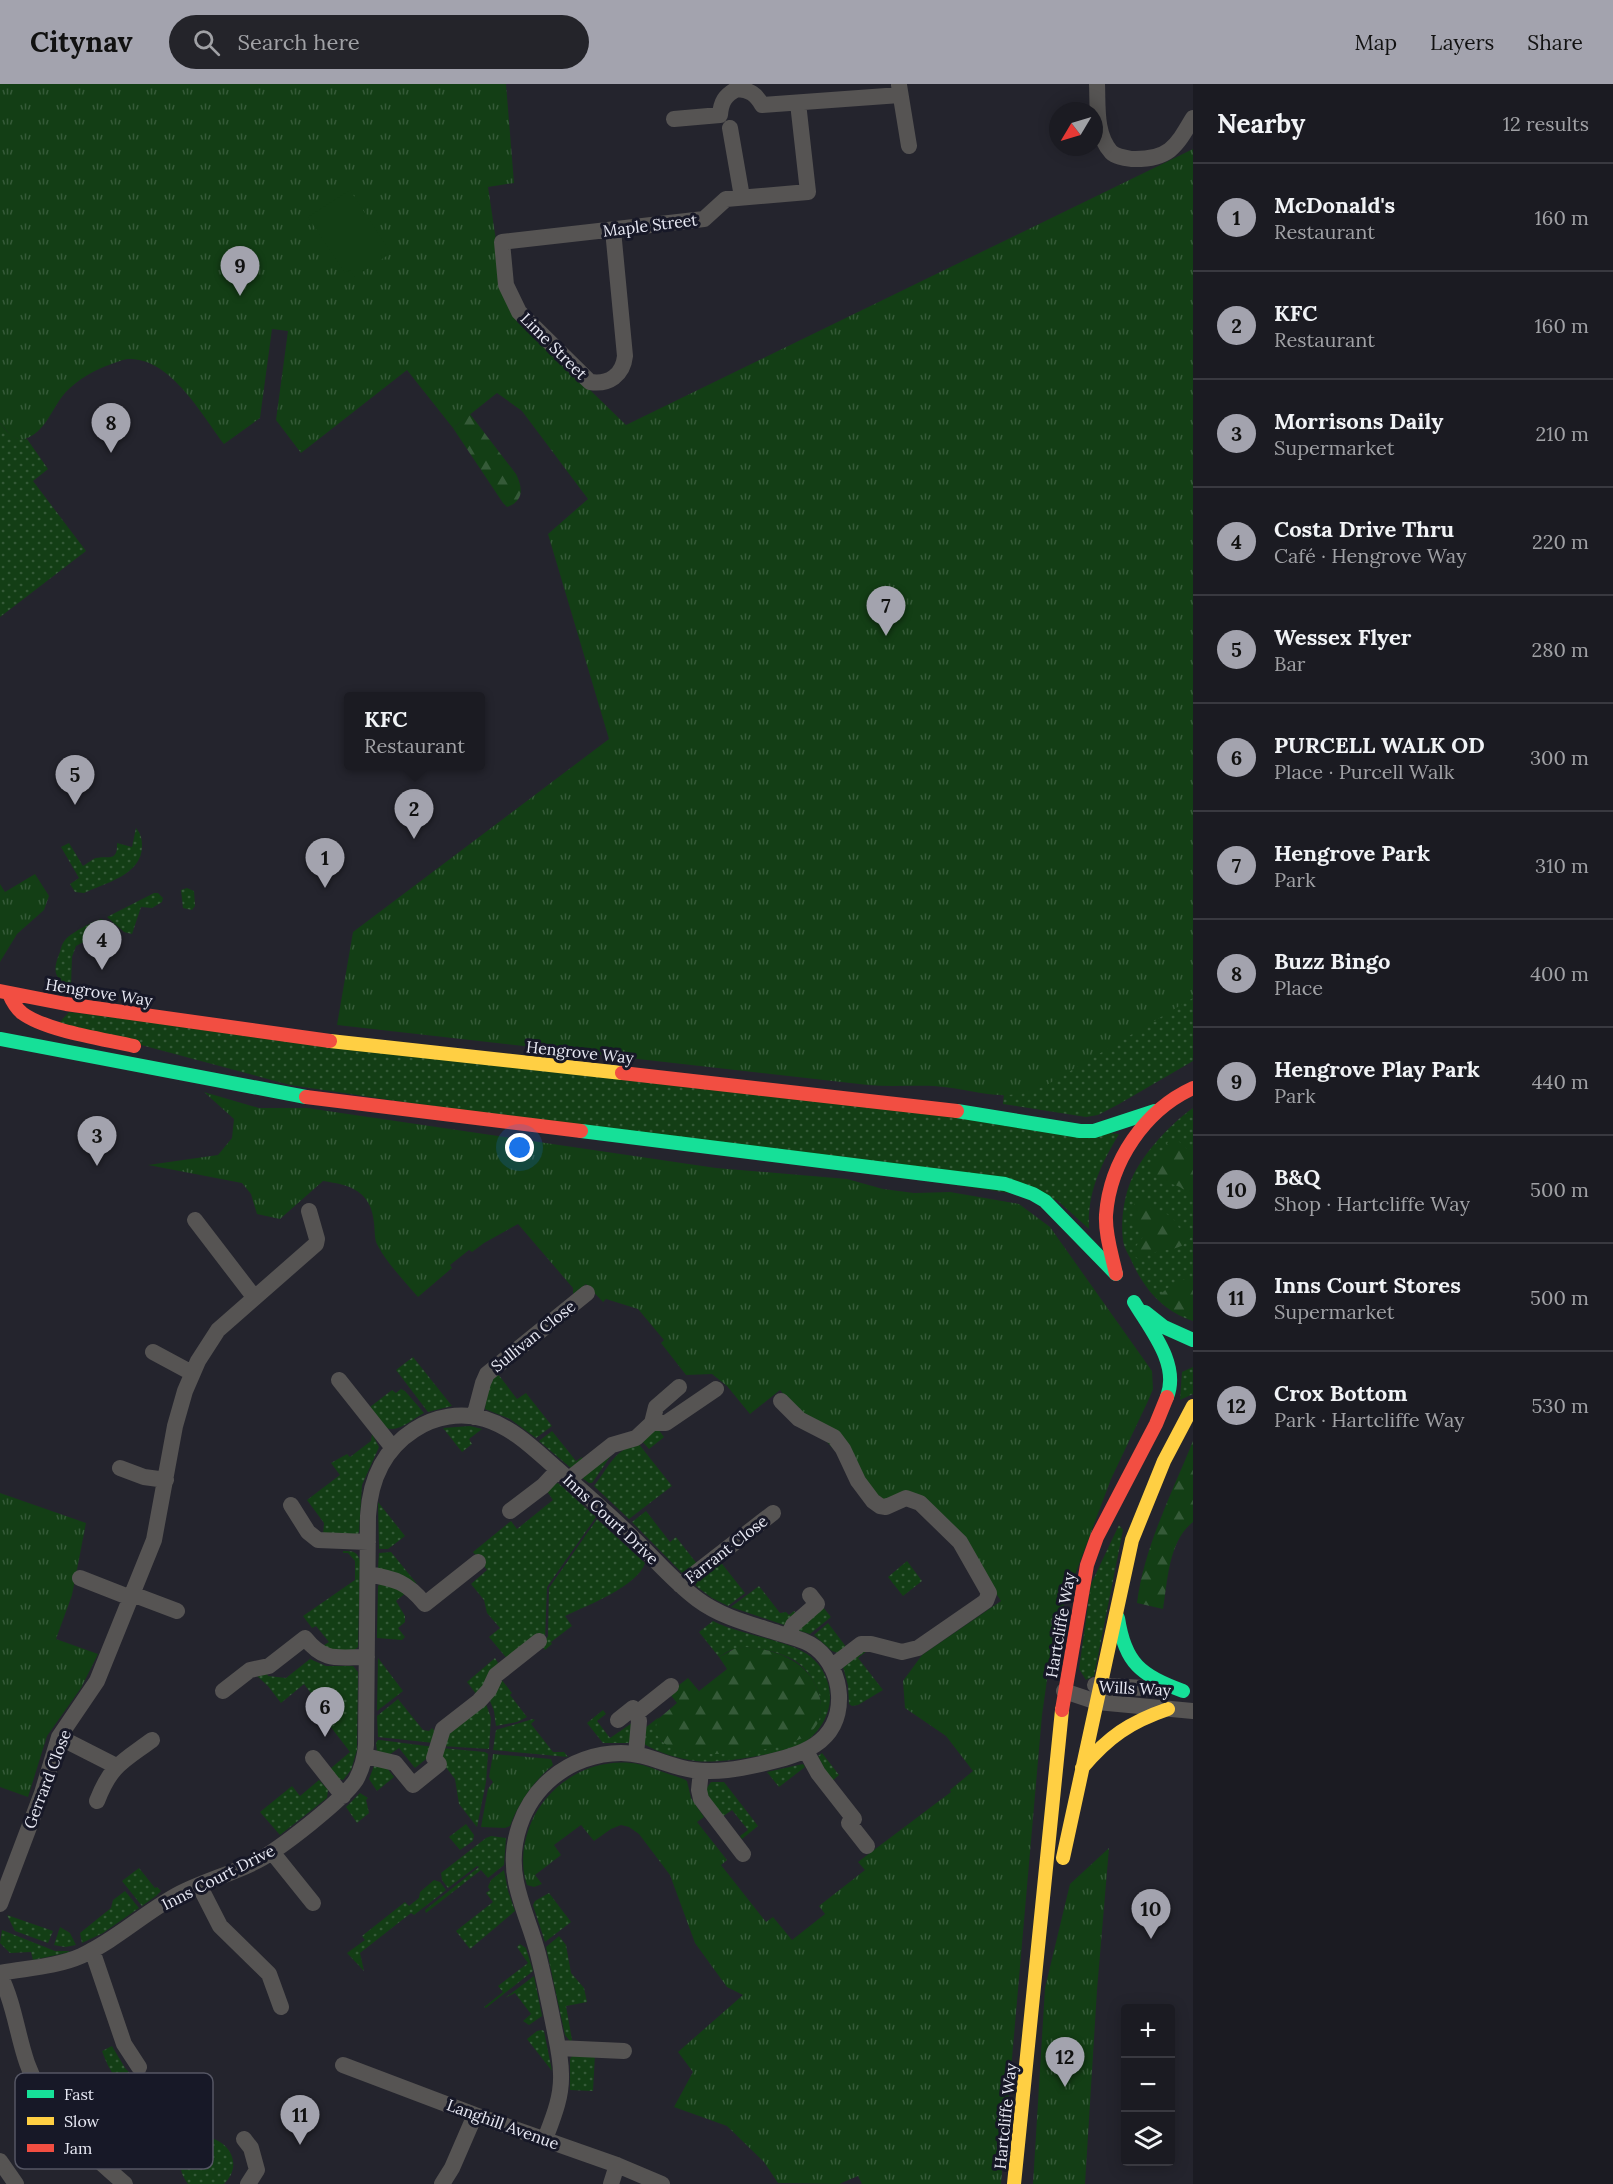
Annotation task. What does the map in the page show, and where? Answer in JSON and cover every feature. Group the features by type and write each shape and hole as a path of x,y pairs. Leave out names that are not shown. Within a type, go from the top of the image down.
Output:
{"highway":[{"path":"4,992 29,1018 144,1049"},
{"name":"Hengrove Way","path":"4,992 294,1037 933,1107 1080,1131 1094,1131 1155,1112"},
{"path":"15,1028 20,1033 24,1044"},
{"path":"0,1039 308,1097 1005,1184 1045,1201 1116,1274"},
{"path":"176,1060 210,1080"},
{"path":"1116,1274 1107,1235 1108,1200 1115,1174 1129,1146 1155,1112 1180,1092 1193,1088"},
{"name":"Hartcliffe Way","path":"1014,2184 1036,1981 1059,1728 1087,1565 1097,1537 1156,1424 1171,1386 1170,1369 1161,1346 1116,1274"},
{"path":"1134,1302 1164,1327 1193,1340"},
{"name":"Hartcliffe Way","path":"1036,1981 1132,1540 1164,1461 1193,1406"},
{"path":"1117,1609 1119,1635 1128,1659 1140,1672 1156,1682 1188,1691"},
{"path":"1082,1768 1097,1749 1124,1726 1168,1710"}],"street":[{"path":"1097,84 1098,116 1102,135 1112,153 1124,158 1144,159 1163,156 1176,144 1193,118"},
{"path":"674,119 720,115 724,98 736,86 757,96 762,105 798,103 900,89 909,146"},
{"name":"Maple Street","path":"502,242 704,219 726,199 808,192 798,103"},
{"path":"730,128 742,197"},
{"name":"Lime Street","path":"502,242 506,285 519,312 590,382 606,382 624,367 625,356 613,230"},
{"name":"Gerrard Close","path":"0,1904 42,1793 60,1737 97,1681 154,1540 175,1426 192,1373 218,1330 316,1244 317,1239 309,1211"},
{"path":"195,1220 254,1297"},
{"name":"Sullivan Close","path":"474,1417 487,1374 587,1293"},
{"path":"153,1352 192,1373"},
{"path":"339,1380 393,1448"},
{"path":"510,1511 543,1486 612,1445 636,1438 652,1423 656,1407 679,1387"},
{"path":"652,1423 666,1424 716,1389"},
{"path":"782,1401 799,1419 834,1437 843,1449 854,1475 876,1504 886,1507 906,1498 920,1503 960,1542 990,1595 986,1601 918,1648 902,1652 871,1644 861,1644 831,1667"},
{"name":"Inns Court Drive","path":"0,1974 63,1961 92,1950 167,1901 253,1863 272,1852 343,1796 359,1774 365,1756 369,1504 373,1484 382,1462 411,1431 431,1421 451,1416 488,1420 526,1441 616,1521 680,1585 701,1602 717,1612 808,1643 817,1649 835,1674 838,1692 836,1715 831,1728 823,1739 806,1751 736,1770 701,1771 683,1769 636,1754 600,1755 567,1768 548,1782 536,1795 525,1812 518,1832 514,1864 516,1883 537,1950 558,2048 561,2074 556,2110 545,2139"},
{"path":"120,1468 144,1477 166,1480"},
{"path":"291,1505 308,1532 318,1540 368,1542"},
{"name":"Farrant Close","path":"680,1585 773,1513"},
{"path":"368,1574 404,1583 415,1591 425,1604 478,1562"},
{"path":"80,1578 177,1611"},
{"path":"788,1636 793,1625 817,1604 810,1595"},
{"path":"223,1691 250,1670 269,1666 305,1638 323,1655 368,1656"},
{"path":"365,1756 395,1763 413,1785 439,1764 434,1758 443,1729 479,1701 489,1690 494,1677 539,1641"},
{"name":"Wills Way","path":"1064,1691 1100,1684 1188,1691"},
{"path":"637,1713 671,1686"},
{"name":"Wills Way","path":"1064,1691 1097,1702 1193,1711"},
{"path":"618,1720 633,1708 637,1713 639,1721 636,1754"},
{"path":"60,1737 116,1766"},
{"path":"97,1801 104,1782 116,1766 152,1740"},
{"path":"806,1751 818,1773 854,1819 849,1823 867,1846"},
{"path":"313,1758 343,1796"},
{"path":"701,1771 699,1790 701,1799 743,1854"},
{"path":"272,1852 314,1903"},
{"path":"199,1885 220,1926 269,1974 281,2007"},
{"path":"92,1950 124,2044 139,2067"},
{"path":"0,1974 32,2073"},
{"path":"558,2048 624,2051"},
{"name":"Langhill Avenue","path":"343,2065 617,2165 662,2184"},
{"path":"442,2184 452,2168 475,2115"},
{"path":"244,2139 251,2148 257,2170 248,2184"},
{"path":"0,2161 16,2184"},
{"path":"611,2184 617,2165"},
{"path":"108,2169 125,2184"}],"green space":[{"path":"0,84 506,84 514,183 488,187 504,294 514,316 626,425 1193,149 1193,998 1045,1086 1029,1092 1002,1095 934,1086 868,1085 337,1025 353,932 609,739 548,534 588,499 522,411 497,393 453,428 407,370 301,453 276,420 288,331 272,329 260,418 224,444 184,390 171,377 158,367 143,361 128,359 87,375 76,383 65,393 45,424 35,434 21,440 11,436 0,423"},
{"path":"350,190 391,253 355,277 350,270 345,273 308,217"},
{"path":"470,414 518,479 521,489 519,498 507,507 453,428"},
{"path":"0,423 8,433 27,439 48,469 33,481 86,551 0,617"},
{"path":"136,828 141,837 142,846 136,864 121,877 84,893 75,892 70,884 79,878 61,847 69,843 83,866 96,858 114,856 117,843 132,847"},
{"path":"35,874 49,896 44,910 17,934 0,962 0,884 5,892"},
{"path":"187,888 194,891 195,906 192,910 183,908 181,890"},
{"path":"158,893 163,898 162,902 152,908 141,907 132,934 124,932 107,917"},
{"path":"102,919 108,929 76,946 72,957 71,986 60,980 55,968 64,942 78,930"},
{"path":"1193,997 1193,1061 1119,1104 1098,1115 1086,1117 1003,1104 1004,1093"},
{"path":"69,1012 1119,1134 1096,1179 1090,1203 1089,1229 1057,1200 290,1085 59,1023"},
{"path":"204,1092 259,1108 307,1108 716,1168 847,1179 883,1189 914,1193 950,1192 1019,1204 1050,1227 1152,1371 1153,1389 1111,1479 1054,1631 1042,1715 1001,2184 862,2184 858,2176 839,2184 778,2183 764,2162 727,2126 674,2107 693,2072 678,2052 743,1995 727,1987 695,1943 670,1875 639,1834 621,1825 594,1841 581,1825 554,1845 561,1855 535,1875 542,1884 534,1887 527,1885 523,1862 524,1846 531,1823 538,1809 559,1786 571,1777 600,1765 631,1763 644,1766 687,1781 691,1798 704,1817 697,1822 727,1860 721,1865 766,1922 773,1917 792,1940 825,1914 819,1906 865,1870 858,1862 951,1792 950,1790 973,1771 946,1736 905,1708 903,1681 922,1655 1001,1601 977,1564 917,1494 880,1501 780,1390 750,1414 727,1386 712,1374 686,1375 661,1343 664,1340 638,1309 606,1299 603,1302 586,1284 573,1294 573,1288 518,1224 472,1252 469,1250 450,1265 452,1268 418,1297 382,1252 376,1241 369,1204 364,1197 351,1188 323,1181 280,1219 257,1214 251,1194 242,1183 148,1165 218,1155 232,1138 234,1119"},
{"path":"1193,1108 1193,1321 1182,1317 1164,1305 1143,1282 1124,1245 1122,1223 1127,1192 1139,1164 1174,1123"},
{"path":"1176,1139 1193,1154 1193,1196 1180,1187 1159,1179 1149,1170 1168,1142"},
{"path":"1137,1198 1145,1201 1152,1210 1168,1215 1191,1237 1178,1247 1152,1253 1139,1259 1134,1256 1133,1250 1143,1237 1134,1218 1133,1208"},
{"path":"1193,1277 1193,1314 1190,1318 1168,1308 1159,1296 1174,1284"},
{"path":"413,1357 452,1406 428,1412 396,1370"},
{"path":"1193,1367 1193,1394 1180,1400 1182,1372"},
{"path":"498,1374 517,1399 526,1393 552,1426 536,1438 510,1419 485,1409 488,1384"},
{"path":"401,1389 424,1413 396,1429 386,1428 370,1407 392,1390 396,1393"},
{"path":"470,1426 482,1429 469,1439 472,1444 462,1452 443,1428"},
{"path":"658,1429 664,1437 649,1449 641,1440"},
{"path":"552,1431 576,1461 582,1457 583,1462 572,1469 539,1441"},
{"path":"372,1434 379,1447 362,1485 359,1532 358,1534 323,1536 324,1523 307,1500 340,1475 331,1463 347,1454 350,1457 371,1441"},
{"path":"1193,1441 1193,1522 1178,1540 1170,1562 1163,1609 1137,1603 1152,1541"},
{"path":"638,1443 672,1486 629,1519 594,1486 617,1455"},
{"path":"612,1454 592,1483 581,1477"},
{"path":"558,1483 596,1517 547,1587 545,1638 509,1661 489,1637 500,1628 487,1613 484,1600 471,1584 487,1570 473,1552 511,1521 517,1529 553,1500 546,1490"},
{"path":"0,1493 86,1523 72,1595 56,1639 98,1654 81,1688 47,1736 28,1797 0,1787"},
{"path":"378,1502 405,1536 388,1549 379,1549"},
{"path":"646,1511 670,1542 676,1537 698,1565 682,1573 632,1522"},
{"path":"597,1519 645,1563 632,1580 622,1587 565,1616 572,1626 551,1642 552,1644 545,1650 542,1646 548,1636 549,1588"},
{"path":"1119,1525 1123,1530 1094,1676 1086,1680 1079,1669 1091,1584"},
{"path":"343,1551 354,1552 360,1561 358,1647 351,1653 321,1647 329,1642 316,1626 312,1628 303,1616 355,1580 355,1561"},
{"path":"391,1552 417,1584 378,1568 379,1553"},
{"path":"719,1560 745,1593 728,1606 696,1586 696,1581"},
{"path":"907,1561 922,1581 903,1596 888,1577"},
{"path":"380,1584 408,1591 396,1601 405,1616 405,1622 398,1628 405,1637 402,1640 377,1638 378,1586"},
{"path":"759,1586 780,1613 786,1612 789,1615 794,1611 797,1614 787,1626 731,1607"},
{"path":"822,1606 831,1617 810,1634 797,1630"},
{"path":"713,1621 791,1646 811,1657 819,1665 829,1686 830,1697 828,1711 814,1735 793,1747 766,1754 707,1762 676,1757 644,1744 645,1728 659,1717 657,1720 661,1741 680,1750 698,1753 789,1743 814,1729 821,1710 820,1699 812,1678 805,1669 784,1655 767,1650 741,1648 719,1657 699,1632"},
{"path":"828,1623 847,1648 838,1653 832,1651 814,1635"},
{"path":"743,1647 781,1654 798,1664 811,1677 819,1693 821,1710 817,1725 811,1732 804,1737 773,1747 729,1754 686,1752 670,1747 659,1738 656,1732 657,1720 677,1703 669,1693 688,1678 699,1691 727,1669 719,1657"},
{"path":"862,1650 867,1651 858,1658 883,1690 858,1705 852,1706 849,1704 848,1685 843,1667"},
{"path":"378,1658 403,1691 377,1711"},
{"path":"495,1658 498,1663 477,1695 467,1682"},
{"path":"310,1659 326,1666 353,1666 358,1672 357,1750 351,1770 343,1780 339,1779 330,1769 350,1752 330,1726 334,1723 304,1684 281,1703 257,1676 266,1672 268,1676 286,1678"},
{"path":"501,1679 527,1717 517,1722 496,1726 490,1701"},
{"path":"398,1699 423,1730 429,1731 432,1728 437,1734 434,1743 378,1737 377,1716"},
{"path":"486,1704 491,1718 489,1749 442,1746 445,1736"},
{"path":"603,1710 606,1714 597,1721 610,1738 632,1723 631,1741 603,1743 587,1723"},
{"path":"535,1720 531,1724 553,1752 564,1752 568,1757 493,1750 496,1730"},
{"path":"378,1740 434,1747 431,1755 415,1768 399,1748 389,1755 377,1751"},
{"path":"441,1748 488,1754 486,1782 477,1827 459,1804 455,1779 438,1757"},
{"path":"822,1753 839,1775 831,1782 818,1756"},
{"path":"493,1754 551,1759 553,1765 533,1785 510,1826 505,1828 481,1827 488,1789 493,1782 489,1777"},
{"path":"803,1764 805,1767 779,1787 767,1772"},
{"path":"374,1766 387,1768 394,1777 377,1791 369,1779"},
{"path":"319,1780 328,1790 327,1798 280,1835 260,1812 292,1786 300,1796"},
{"path":"711,1782 724,1782 758,1826 742,1839 740,1836 748,1830 732,1810 722,1817 711,1803 706,1789"},
{"path":"360,1793 368,1798 366,1800 369,1813 357,1823 346,1807"},
{"path":"466,1824 474,1835 473,1841 460,1850 449,1837"},
{"path":"491,1836 506,1838 504,1865 488,1878 481,1870 426,1913 425,1910 479,1867 477,1866 448,1888 442,1880 441,1873"},
{"path":"1109,1848 1097,1990 1085,2184 1033,2184 1045,1988 1070,1884"},
{"path":"139,1868 155,1888 161,1891 142,1906 122,1881"},
{"path":"504,1870 515,1911 470,1949 456,1931 493,1902 486,1893 490,1890 488,1887 491,1880"},
{"path":"434,1880 440,1882 446,1890 414,1915 411,1913 360,1953 364,1971 347,1953 365,1940 362,1936 405,1902 409,1906 419,1898 420,1892"},
{"path":"125,1891 139,1908 103,1933 82,1943 80,1933 111,1908 113,1900"},
{"path":"549,1893 571,1922 545,1942 533,1905 535,1901"},
{"path":"7,1915 53,1931 48,1943 15,1931"},
{"path":"60,1927 70,1933 76,1945 65,1947 54,1945"},
{"path":"2,1930 55,1951 70,1952 33,1960 31,1952 10,1953 0,1943"},
{"path":"559,1936 566,1945 571,1973 584,1988 587,2002 566,2006 572,2040 570,2041 565,2035 546,1947"},
{"path":"520,1944 526,1948 533,1971 486,2008 484,2007 503,1992 498,1986 528,1963 517,1947"},
{"path":"534,1976 542,2016 529,2025 523,2021 531,2014 515,1993 505,1998"},
{"path":"544,2031 552,2071 527,2039"},
{"path":"112,2046 130,2073 113,2073 102,2051"},
{"path":"595,2054 593,2091 570,2090 570,2059 572,2056"},
{"path":"213,2139 227,2148 231,2154 233,2169 224,2184 188,2184 181,2169 213,2169"}],"traffic: fast":[{"path":"0,1039 306,1097"},
{"path":"957,1111 1080,1131 1094,1131 1155,1111"},
{"path":"581,1131 1005,1184 1045,1201 1116,1274"},
{"path":"1134,1302 1155,1335 1166,1360 1170,1372 1167,1397"},
{"path":"1145,1312 1164,1327 1193,1340"},
{"path":"1118,1618 1125,1647 1137,1666 1156,1679 1183,1691"}],"traffic: slow":[{"path":"330,1041 622,1073"},
{"path":"1063,1858 1132,1540 1164,1461 1193,1406"},
{"path":"1082,1768 1111,1739 1131,1725 1168,1709"},
{"path":"1014,2184 1062,1710"}],"traffic: jam":[{"path":"0,991 66,1004 330,1041"},
{"path":"9,994 22,1013 45,1025 134,1046"},
{"path":"622,1073 957,1111"},
{"path":"1116,1274 1106,1222 1109,1195 1115,1175 1123,1157 1145,1124 1160,1110 1193,1088"},
{"path":"306,1097 581,1131"},
{"path":"1062,1710 1087,1565 1097,1537 1156,1424 1167,1397"}],"place":[{"name":"Hengrove Play Park","path":"240,296"},
{"name":"Buzz Bingo","path":"111,453"},
{"name":"Hengrove Park","path":"886,636"},
{"name":"Wessex Flyer","path":"75,805"},
{"name":"KFC","path":"414,839"},
{"name":"McDonald's","path":"325,888"},
{"name":"Costa Drive Thru","path":"102,970"},
{"name":"Morrisons Daily","path":"97,1166"},
{"name":"PURCELL WALK OD","path":"325,1737"},
{"name":"B&Q","path":"1151,1939"},
{"name":"Crox Bottom","path":"1065,2087"},
{"name":"Inns Court Stores","path":"300,2145"}]}
